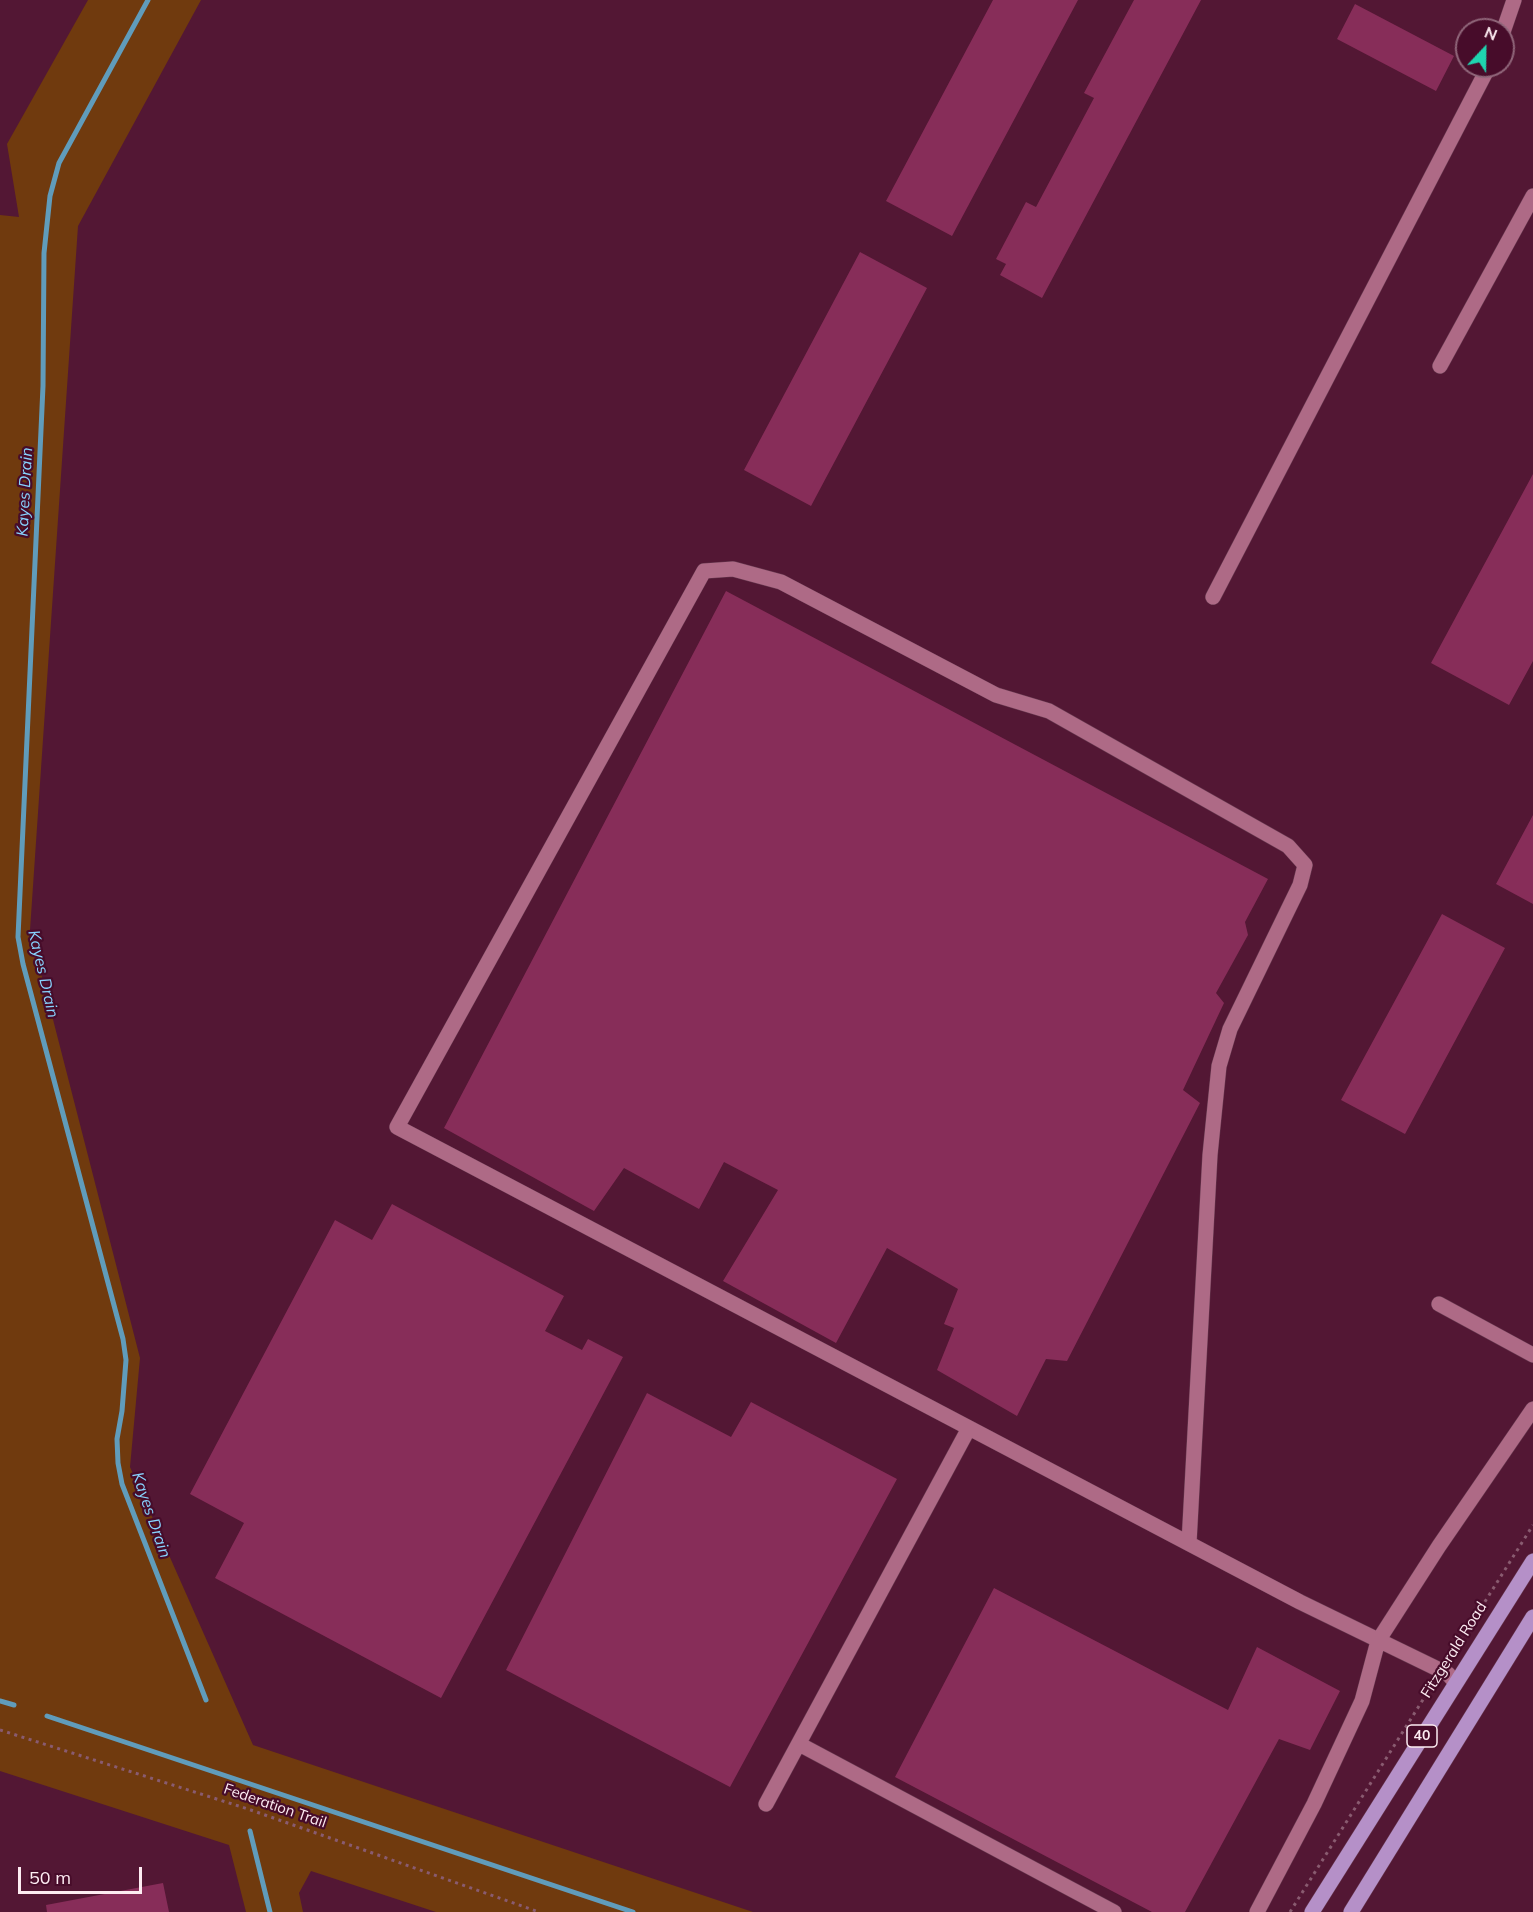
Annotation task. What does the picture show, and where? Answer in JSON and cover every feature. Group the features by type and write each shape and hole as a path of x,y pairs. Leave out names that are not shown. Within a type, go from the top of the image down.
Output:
{"main road":[{"name":"Fitzgerald Road","path":"1312,1912 1533,1561"},
{"name":"40","path":"1351,1912 1533,1617"}],"lane":[{"path":"1508,18 1514,0"},
{"path":"1213,597 1483,78"},
{"path":"1440,366 1533,196"},
{"path":"1190,1543 1210,1155 1219,1066 1230,1029 1300,885 1305,865 1288,846 1049,711 996,695 781,582 733,569 704,571 398,1128 969,1428 1378,1641 1442,1671 1455,1682"},
{"path":"1439,1304 1533,1355"},
{"path":"1257,1912 1314,1804 1362,1701 1378,1641 1439,1546 1533,1409"},
{"path":"766,1804 969,1428"},
{"path":"799,1744 1114,1912"}],"path":[{"path":"1290,1912 1533,1525"},
{"name":"Federation Trail","path":"0,1730 248,1809 539,1912"}],"shaded area":[{"path":"88,0 201,0 78,226 30,930 140,1358 130,1467 253,1745 753,1912 436,1912 311,1871 299,1893 303,1912 246,1912 229,1845 0,1771 0,215 19,217 7,144"}],"building":[{"path":"993,0 1078,0 952,236 886,201"},
{"path":"1134,0 1201,0 1042,298 1000,275 1006,264 996,259 1026,202 1036,207 1094,98 1084,93"},
{"path":"1355,4 1454,56 1436,91 1337,39"},
{"path":"860,252 927,288 811,506 744,470"},
{"path":"1533,474 1533,661 1509,705 1431,663"},
{"path":"726,591 1268,879 1245,922 1248,935 1216,993 1224,1003 1183,1090 1200,1103 1067,1361 1046,1359 1017,1416 937,1370 954,1328 944,1324 958,1289 887,1248 836,1343 723,1281 778,1190 724,1162 699,1209 624,1168 594,1211 444,1128"},
{"path":"1533,815 1533,904 1496,884"},
{"path":"1442,914 1505,948 1405,1134 1341,1100"},
{"path":"392,1204 564,1296 545,1331 582,1350 588,1339 623,1357 441,1698 215,1578 244,1523 190,1494 335,1220 372,1240"},
{"path":"647,1393 731,1437 751,1402 897,1479 730,1787 506,1670"},
{"path":"994,1588 1228,1710 1257,1647 1340,1691 1310,1750 1279,1739 1185,1912 1152,1912 895,1777"},
{"path":"163,1883 169,1912 47,1912 46,1905"}],"waterway":[{"name":"Kayes Drain","path":"148,0 59,163 50,196 44,253 43,386 18,937 23,964 123,1339 126,1360 117,1439 122,1484 206,1700"},
{"path":"0,1701 14,1705"},
{"path":"47,1716 633,1912"},
{"name":"Kayes Drain","path":"250,1831 270,1912"}]}
